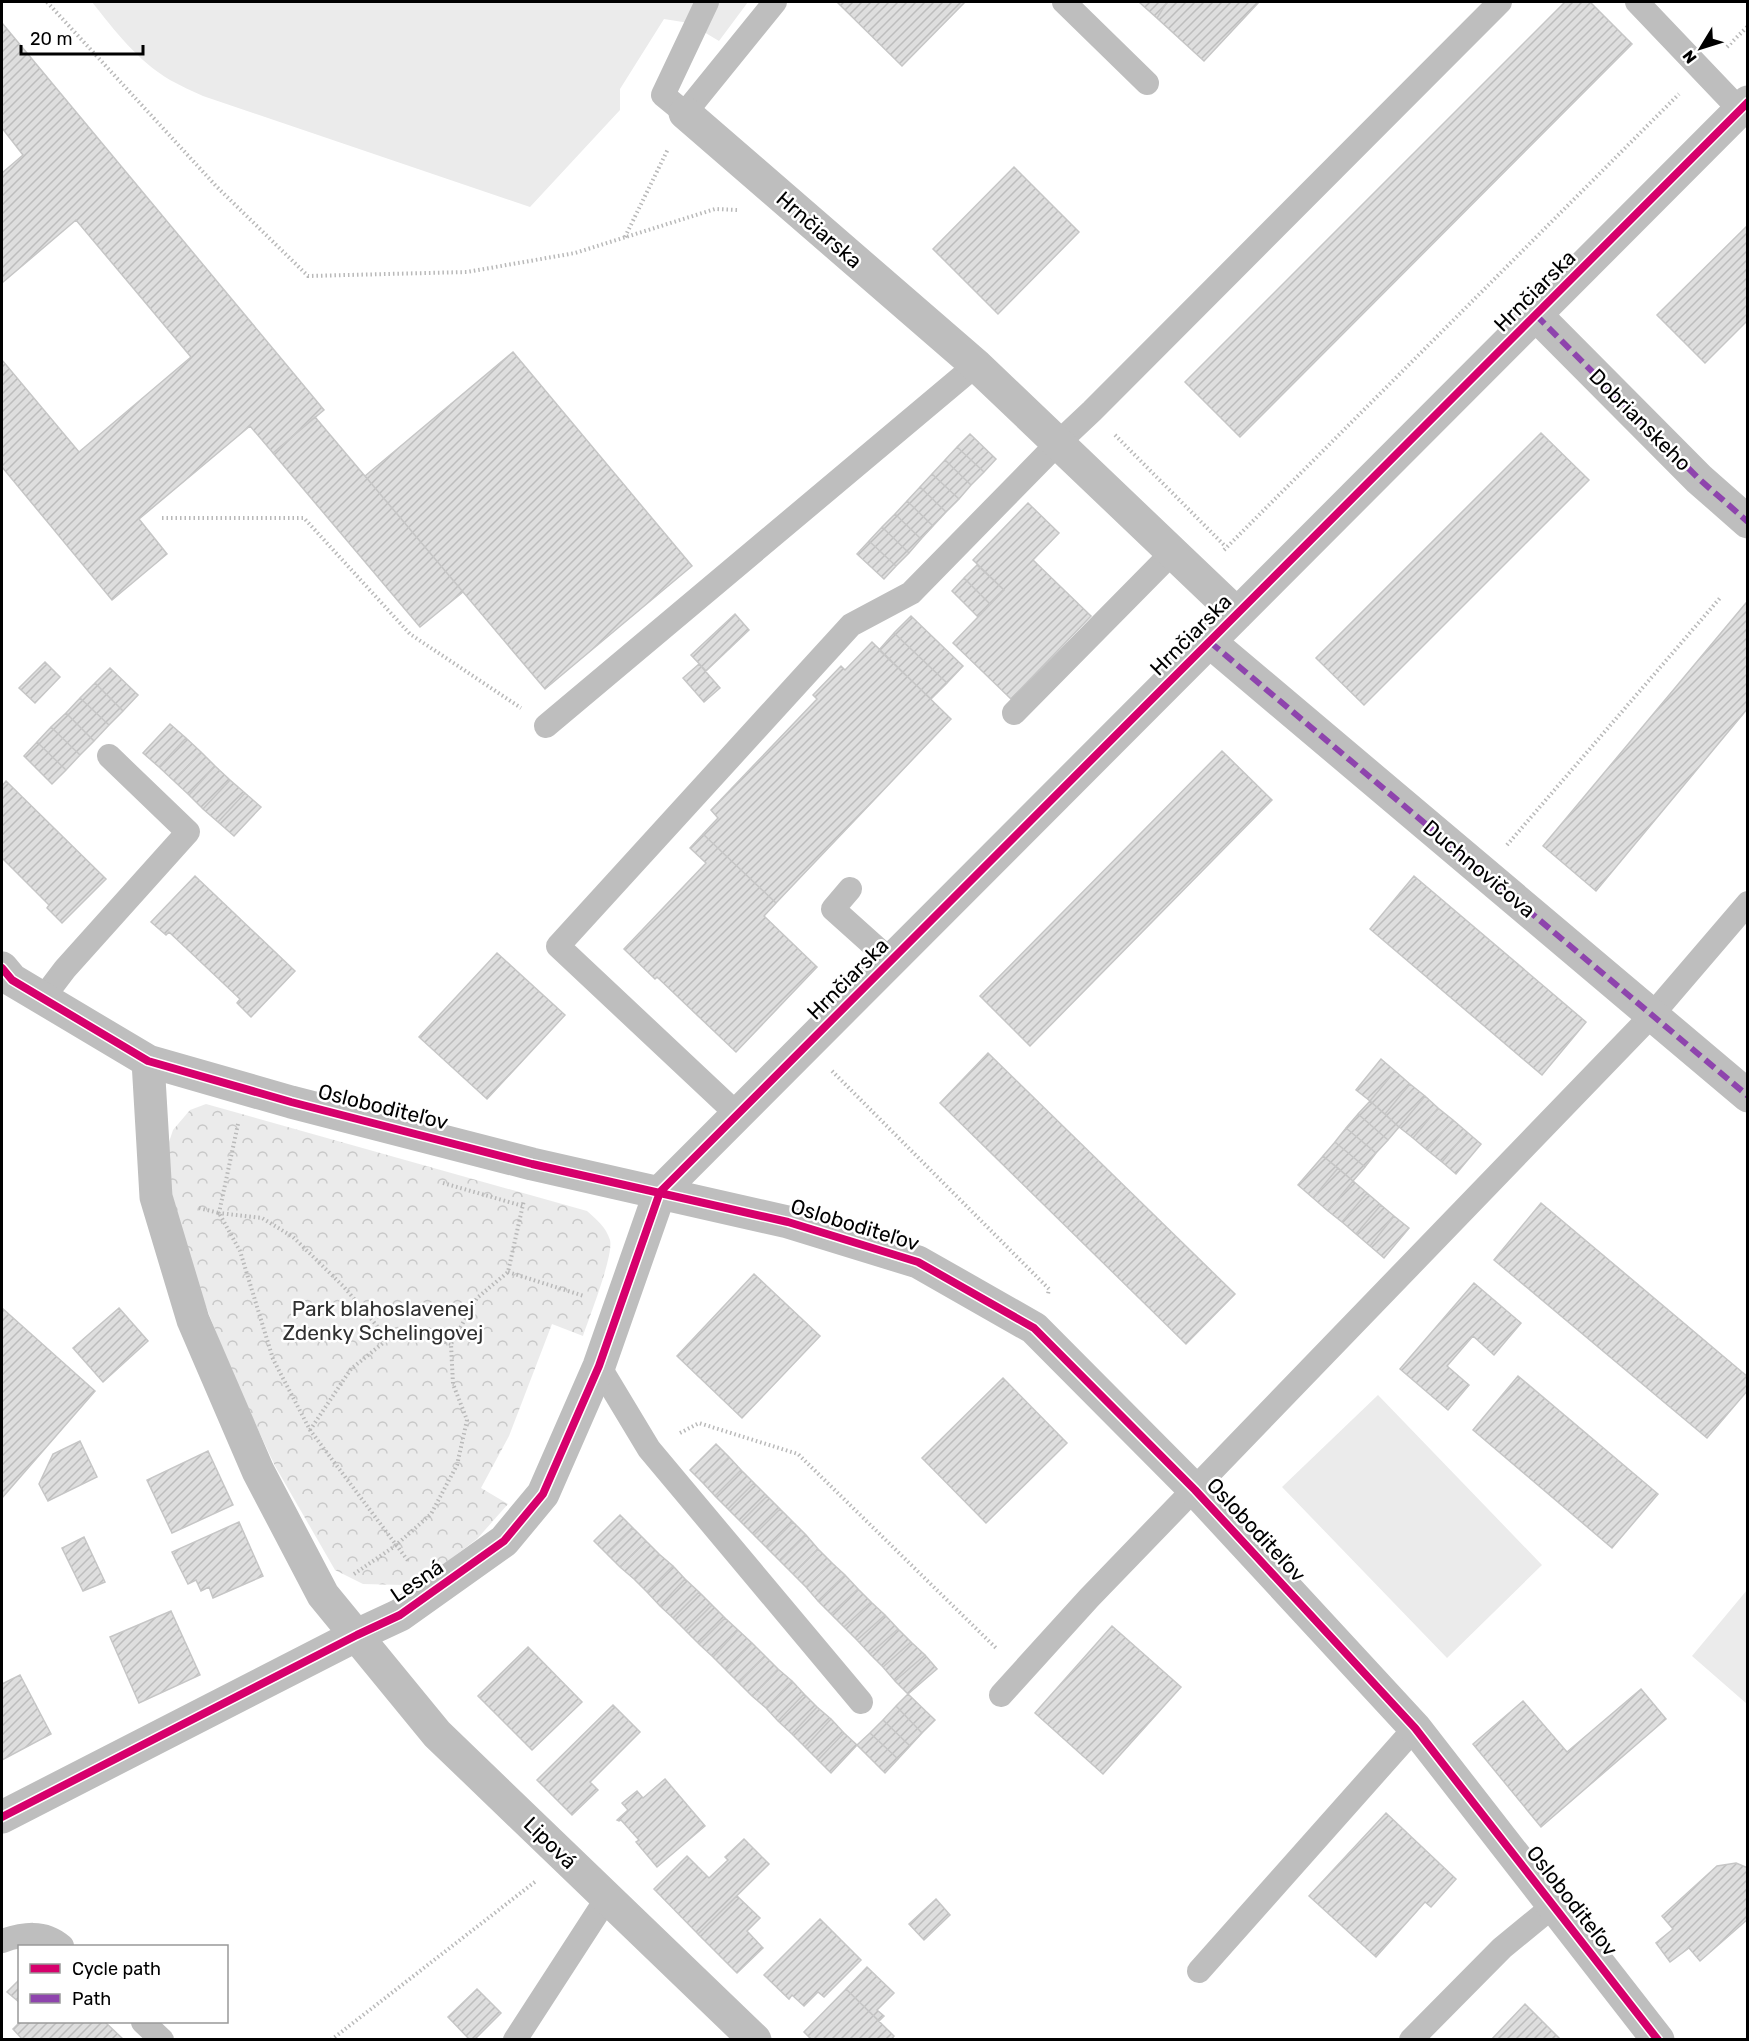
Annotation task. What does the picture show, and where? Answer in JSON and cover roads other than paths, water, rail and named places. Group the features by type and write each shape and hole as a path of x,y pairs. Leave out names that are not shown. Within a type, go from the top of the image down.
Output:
{"street":[{"name":"Hrnčiarska","path":"660,1192 1744,106"},
{"name":"Hrnčiarska","path":"685,113 976,365 1237,614"},
{"name":"Dobrianskeho","path":"1536,315 1699,479 1748,522"},
{"name":"Duchnovičova","path":"1210,642 1748,1096"},
{"name":"Osloboditeľov","path":"5,979 43,998 147,1062 532,1164 788,1222 918,1262 1034,1328 1195,1490 1415,1728 1552,1907 1658,2040"},
{"path":"147,1062 156,1197 193,1320 258,1471 323,1595 357,1635"},
{"name":"Lesná","path":"2,1817 357,1635 400,1616 504,1541 543,1494 599,1366 660,1192"},
{"name":"Lipová","path":"357,1635 437,1734 755,2040"}],"lane":[{"path":"707,2 663,95 685,113 775,2"},
{"path":"1064,2 1146,82"},
{"path":"738,1115 558,946 851,625 911,593 1500,2"},
{"name":"Hrnčiarska","path":"1637,2 1703,70 1744,106"},
{"path":"546,726 976,365"},
{"path":"1014,713 1173,552"},
{"path":"43,998 65,969 188,832 110,756"},
{"path":"850,889 833,909 891,961"},
{"path":"1195,1490 1652,1015 1748,903"},
{"path":"599,1366 649,1449 861,1702"},
{"name":"Osloboditeľov","path":"1001,1695 1089,1598 1195,1490"},
{"path":"1199,1971 1415,1728"},
{"path":"514,2040 607,1898"},
{"path":"1411,2040 1502,1947 1552,1907"},
{"path":"2,1941 29,1933 54,1939 60,1945"},
{"path":"144,2023 162,2040"}],"park label":[{"name":"Park blahoslavenej Zdenky Schelingovej","path":"383,1321"}]}
